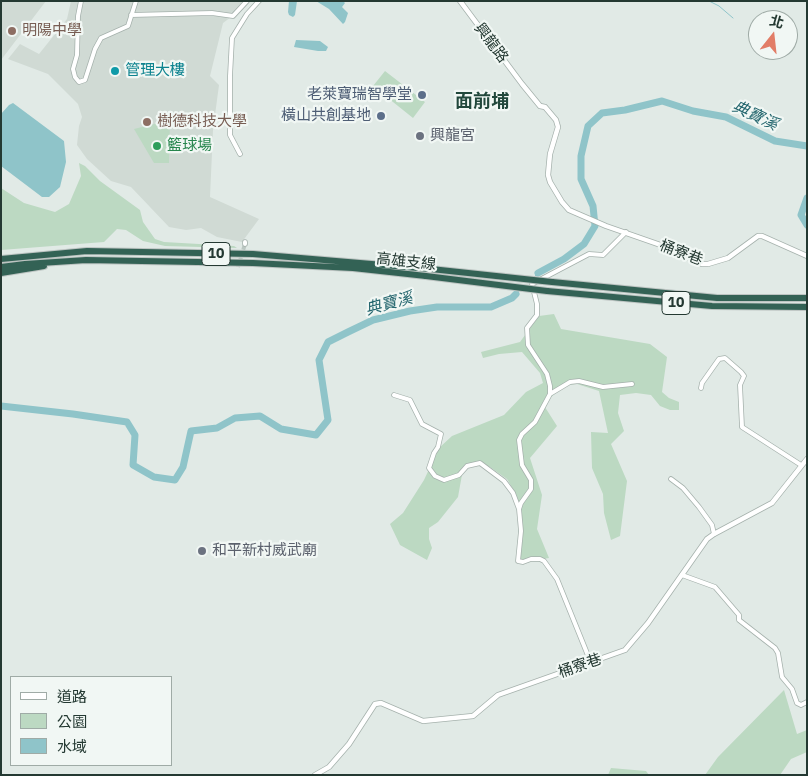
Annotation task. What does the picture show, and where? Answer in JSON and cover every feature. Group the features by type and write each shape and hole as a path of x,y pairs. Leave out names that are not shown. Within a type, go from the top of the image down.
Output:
{"highway":[{"name":"高雄支線","path":"1,258 87,251 253,254 431,269 717,298 807,298"},
{"name":"高雄支線","path":"1,267 74,261 253,262 352,268 547,291 712,306 807,307"},
{"path":"1,273 74,261"}],"street":[{"path":"81,1 78,16 77,55 73,68 75,77 79,82 85,80 95,49 101,38 128,26 136,1"},
{"path":"131,15 212,13 233,16 247,1"},
{"path":"240,154 230,135 232,38 247,14 259,1"},
{"name":"興龍路","path":"460,1 522,84 540,106 547,109 558,124 548,167 550,182 566,207 587,218"},
{"name":"桶寮巷","path":"587,218 672,249 702,264 728,258 758,236 762,236 807,256"},
{"path":"519,509 520,503 531,489 531,480 522,465 519,440 522,434 535,422 550,394 547,374 528,345 527,328 537,315 537,304 532,284 589,254 603,255 626,232"},
{"path":"701,388 702,383 719,359 725,358 744,376 740,385 742,427 801,465"},
{"path":"550,394 570,382 578,381 603,387 632,384"},
{"path":"394,395 410,400 422,424 441,434 429,468 435,476 444,480 459,475 467,466 480,463 504,480 513,494 519,509 522,531 518,561 540,559 544,561 557,579 591,663"},
{"name":"桶寮巷","path":"315,775 329,767 342,752 375,704 381,703 423,721 473,716 498,694 614,655 629,647 708,539 772,503 807,458"},
{"path":"671,479 683,488 699,507 712,525 714,534"},
{"path":"682,575 715,587 738,615 739,620 775,648 778,653 782,676 792,688 797,703 807,702"}],"shaded area":[{"name":"明陽中學","path":"1,1 46,1 1,60"},
{"name":"樹德科技大學","path":"71,1 246,1 243,8 223,23 210,76 219,85 213,130 210,197 259,219 242,242 217,237 201,228 186,230 169,227 131,187 111,181 87,159 77,145 82,117 78,104 48,74 8,59 20,44 39,54 67,19"}],"green space":[{"path":"385,71 425,102 413,118 373,86"},
{"name":"籃球場","path":"162,122 170,122 169,163 154,163 134,129"},
{"path":"79,163 140,210 143,222 155,239 164,242 234,246 237,248 165,246 143,241 126,230 117,229 104,242 1,250 1,188 24,203 55,212 69,204 81,176"},
{"path":"554,314 561,329 650,344 667,357 662,392 669,398 679,402 679,410 670,410 660,406 651,395 636,393 620,395 618,413 624,431 611,444 627,481 620,536 611,540 604,513 603,494 592,468 591,432 608,433 599,391 577,384 565,385 543,404 557,426 530,458 542,495 537,529 549,558 522,562 517,551 519,529 517,496 507,479 490,467 477,463 463,469 458,497 438,522 429,528 429,539 432,548 427,560 400,545 390,524 403,513 424,480 439,448 452,436 504,415 526,392 543,383 540,373 522,352 499,354 483,358 481,352 520,342 539,316"},
{"path":"784,690 797,734 807,730 807,752 791,759 780,775 705,775 718,757"},
{"path":"611,768 646,771 649,775 608,775"}],"water":[{"path":"289,1 297,1 293,17 288,12"},
{"path":"316,1 343,1 345,3 342,7 348,13 345,22 343,24 329,9"},
{"path":"296,40 320,41 328,47 326,51 318,51 294,47"},
{"path":"13,103 64,141 66,162 60,187 49,197 42,197 1,166 1,114"}],"waterway":[{"path":"709,1 719,6 733,18"},
{"name":"典寶溪","path":"538,273 564,259 584,244 595,226 593,206 581,179 581,156 588,126 602,113 625,110 662,101 693,111 726,117 775,141 807,146"},
{"name":"典寶溪","path":"807,198 801,215 807,225"},
{"name":"典寶溪","path":"534,277 538,273"},
{"name":"典寶溪","path":"516,294 520,290"},
{"name":"典寶溪","path":"1,406 127,422 135,435 133,465 154,477 175,480 183,467 191,431 217,428 235,418 260,416 281,429 316,435 328,420 319,360 328,342 373,320 437,307 491,307 512,298 516,294"}],"tunnel":[{"path":"238,267 245,244"}],"place":[{"name":"明陽中學","path":"12,31"},
{"name":"管理大樓","path":"115,71"},
{"name":"老萊寶瑞智學堂","path":"422,95"},
{"name":"橫山共創基地","path":"381,116"},
{"name":"樹德科技大學","path":"147,122"},
{"name":"興龍宮","path":"420,136"},
{"name":"籃球場","path":"157,146"},
{"name":"和平新村威武廟","path":"202,551"}],"district":[{"name":"面前埔","path":"482,102"}]}
